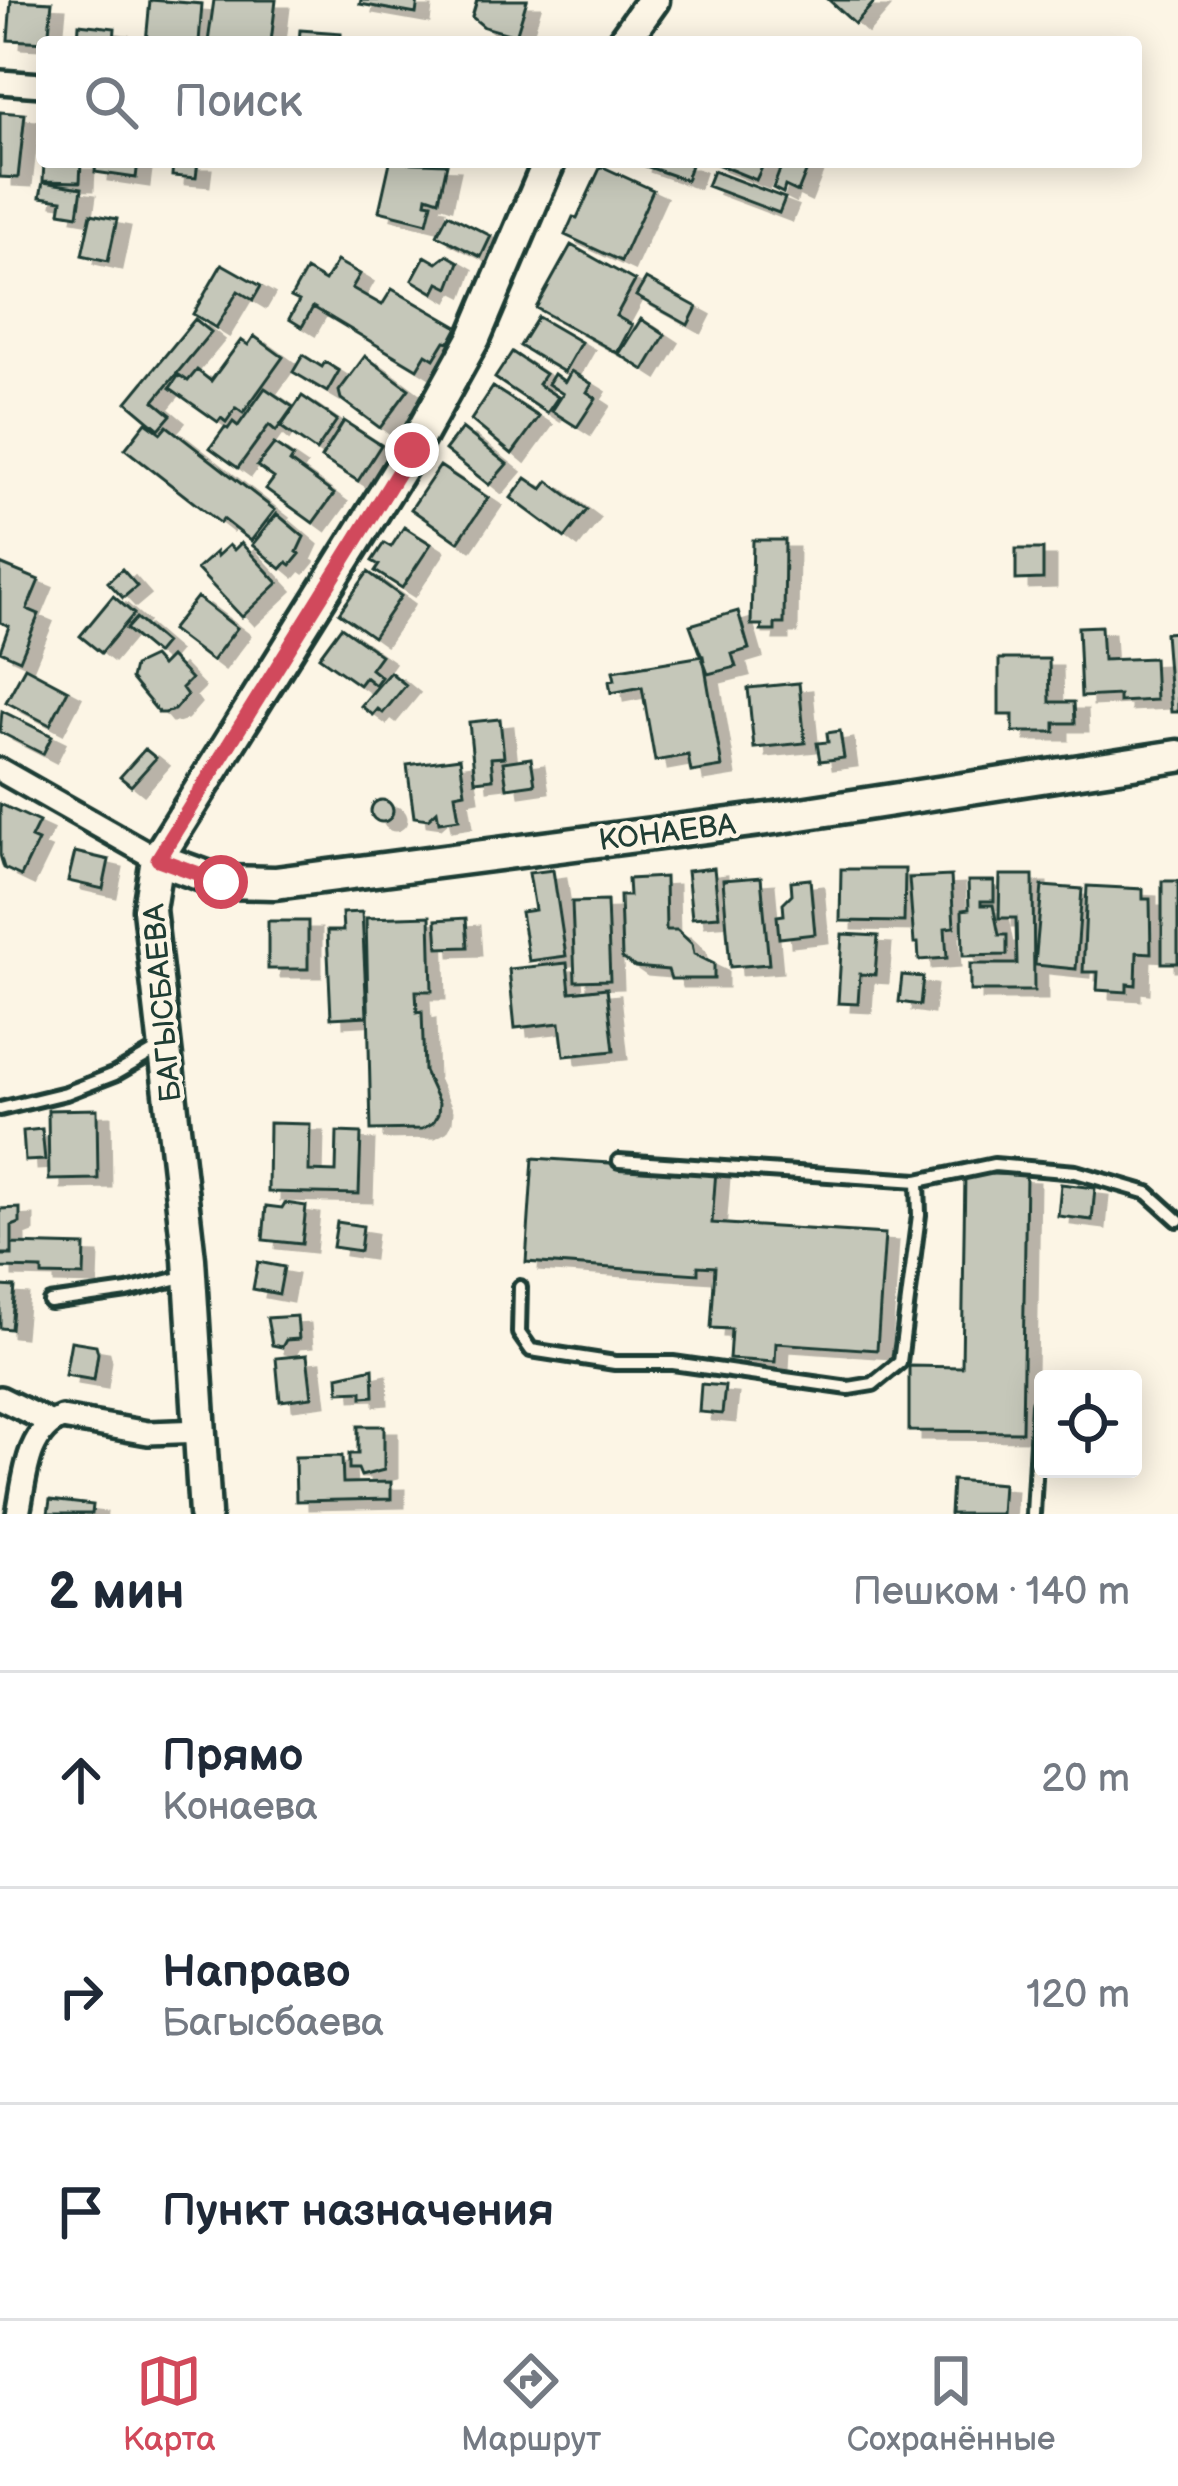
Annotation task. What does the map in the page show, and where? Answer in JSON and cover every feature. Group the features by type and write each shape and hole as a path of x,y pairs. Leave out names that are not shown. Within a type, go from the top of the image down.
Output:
{"street":[{"path":"627,36 653,0"},
{"path":"0,82 36,85"},
{"name":"БАГЫСБАЕВА","path":"205,1514 190,1275 149,909 158,859 422,432 474,338 546,168"},
{"name":"КОНАЕВА","path":"158,859 221,882 275,883 775,818 1178,756"},
{"path":"0,770 158,859"},
{"path":"0,1398 49,1423"},
{"path":"18,1514 34,1443 49,1423 62,1418 148,1433 202,1432"}],"lane":[{"path":"0,1109 66,1093 115,1074 163,1046"},
{"path":"619,1161 918,1181 994,1165 1076,1172 1148,1193 1178,1220"},
{"path":"520,1287 519,1333 531,1350 615,1363 673,1363 849,1388 873,1384 900,1362 919,1215 918,1181"},
{"path":"50,1302 127,1291 190,1275"},
{"path":"1033,1514 1035,1478"}],"building":[{"path":"11,0 52,2 49,36 36,36 36,41 8,40"},
{"path":"150,0 202,4 199,36 147,36"},
{"path":"214,0 276,0 272,36 209,36"},
{"path":"361,0 418,0 416,14 360,4"},
{"path":"477,0 527,0 516,36 484,27 472,17"},
{"path":"829,0 876,0 855,24"},
{"path":"79,24 115,28 114,36 78,36"},
{"path":"300,30 341,33 341,36 300,36"},
{"path":"0,112 25,114 18,178 0,177"},
{"path":"44,168 81,168 80,182 43,181"},
{"path":"95,168 137,168 136,178 95,172"},
{"path":"173,168 197,168 196,178 172,176"},
{"path":"389,168 446,168 439,200 427,196 426,202 432,203 427,223 379,211"},
{"path":"600,168 653,190 621,261 565,235 573,217 577,218"},
{"path":"651,168 690,168 686,180"},
{"path":"727,168 762,168 756,180"},
{"path":"781,168 808,168 798,192 785,186 783,193 773,188"},
{"path":"713,171 785,198 779,213 707,186"},
{"path":"43,182 82,188 78,215 60,212 62,200 40,197"},
{"path":"91,214 117,219 108,261 82,255"},
{"path":"448,214 491,236 481,257 437,235"},
{"path":"571,245 635,281 616,316 632,325 617,353 536,308"},
{"path":"447,255 459,262 449,288 439,283 434,293 412,280 425,256 437,263"},
{"path":"337,261 360,274 352,288 382,305 392,289 458,327 450,342 445,341 434,359 426,354 417,369 313,307 302,327 289,319 299,301 291,297 306,270 325,281"},
{"path":"222,264 261,286 253,300 238,291 216,328 193,314"},
{"path":"646,279 697,307 688,325 636,296"},
{"path":"538,317 581,342 564,372 520,346"},
{"path":"195,319 211,332 154,401 171,415 159,429 127,402"},
{"path":"641,319 665,335 644,370 619,354"},
{"path":"254,336 283,357 243,413 236,408 226,422 221,418 218,422 170,388 179,375 188,381 197,370 211,381 241,340 248,345"},
{"path":"512,352 545,374 538,384 558,397 547,413 495,378"},
{"path":"303,355 339,371 327,392 293,372"},
{"path":"365,356 409,389 380,428 341,399 339,391"},
{"path":"571,371 592,384 587,392 596,398 577,427 552,411 563,394 548,384 554,374 565,382"},
{"path":"493,387 539,417 512,454 471,420"},
{"path":"265,388 293,407 276,431 269,425 238,468 210,448 225,427 233,422 238,426"},
{"path":"302,396 337,420 316,451 281,427"},
{"path":"344,421 381,445 358,481 321,458"},
{"path":"146,422 161,433 167,426 275,510 251,541 223,519 220,523 125,449"},
{"path":"462,428 507,464 489,485 445,450"},
{"path":"274,444 334,494 313,523 266,489 274,478 257,466"},
{"path":"440,466 488,498 458,542 411,509"},
{"path":"526,478 542,489 548,481 587,510 565,538 511,498"},
{"path":"277,514 304,537 300,554 281,569 252,545"},
{"path":"404,527 431,544 402,588 375,571 379,565 372,561 384,543 391,547"},
{"path":"753,540 785,540 784,624 775,624 775,631 751,625"},
{"path":"241,543 278,583 242,617 197,569 216,552 217,556 229,545 234,550"},
{"path":"1016,549 1043,549 1043,579 1016,580"},
{"path":"0,564 39,580 27,609 39,614 20,660 0,651 9,626 0,622"},
{"path":"122,569 137,586 123,598 108,582"},
{"path":"368,572 401,596 373,637 339,613"},
{"path":"113,596 134,614 101,653 80,636"},
{"path":"197,597 237,628 212,661 171,630"},
{"path":"738,611 749,649 732,654 736,667 708,674 690,625"},
{"path":"136,618 165,643 156,654 126,629"},
{"path":"1101,626 1103,660 1154,658 1156,700 1081,697 1078,627"},
{"path":"341,627 381,655 371,669 381,677 375,685 365,677 359,685 319,657"},
{"path":"1178,632 1178,712 1171,712 1165,633"},
{"path":"703,656 722,767 691,772 688,755 655,761 642,687 611,693 609,681 615,680 613,671"},
{"path":"153,657 161,666 170,657 191,679 182,688 187,695 165,713 159,713 131,679 134,666"},
{"path":"999,659 1049,659 1050,702 1074,702 1075,723 1055,723 1055,732 1013,732 1013,715 999,715"},
{"path":"25,667 68,690 50,725 6,702"},
{"path":"390,672 406,685 383,713 378,709 373,715 361,706"},
{"path":"799,683 805,743 754,748 748,688"},
{"path":"2,711 52,736 43,754 0,732"},
{"path":"500,719 504,757 491,758 493,779 475,781 469,722"},
{"path":"840,731 844,758 820,761 817,743 828,742 827,733"},
{"path":"145,749 156,758 131,786 120,777"},
{"path":"460,758 465,792 455,794 459,819 439,822 437,811 428,819 414,817 407,765"},
{"path":"531,758 535,784 507,788 503,762"},
{"path":"382,800 393,811 382,822 371,811"},
{"path":"0,804 39,822 31,838 38,841 21,876 4,868 0,855"},
{"path":"75,852 109,860 103,889 68,881"},
{"path":"714,868 719,916 692,918 687,871"},
{"path":"841,869 905,869 904,922 840,921"},
{"path":"553,870 566,956 529,961 521,912 535,910 529,873"},
{"path":"1000,875 1033,875 1034,991 970,991 970,964 1017,964 1016,918 999,918"},
{"path":"951,876 954,927 945,928 947,958 919,960 909,878"},
{"path":"665,877 666,930 677,930 692,944 694,954 714,964 714,979 671,979 668,970 635,967 622,958 620,896 629,896 628,879"},
{"path":"761,877 769,964 730,967 723,880"},
{"path":"810,879 815,934 779,938 777,916 784,915 783,903 792,894 791,881"},
{"path":"968,881 994,881 994,901 981,901 981,905 993,905 999,935 1007,935 1007,955 963,956 962,910 969,909"},
{"path":"1162,881 1178,881 1178,963 1162,963"},
{"path":"1042,886 1082,889 1076,969 1035,965"},
{"path":"1087,886 1143,889 1143,899 1150,899 1151,953 1137,952 1136,985 1127,984 1127,992 1097,990 1098,972 1083,972"},
{"path":"607,901 610,980 575,981 572,902"},
{"path":"362,912 367,1016 331,1018 327,931 343,931 342,913"},
{"path":"430,916 432,991 416,991 417,1012 422,1011 424,1071 439,1103 438,1114 422,1129 371,1130 366,918"},
{"path":"466,918 468,947 438,948 436,920"},
{"path":"268,921 308,921 308,969 268,969"},
{"path":"842,934 878,936 875,975 860,974 858,1004 838,1003"},
{"path":"567,963 570,992 607,988 614,1051 564,1056 560,1023 515,1028 509,969"},
{"path":"902,975 923,977 920,1005 899,1002"},
{"path":"97,1109 98,1179 49,1180 48,1110"},
{"path":"269,1123 310,1124 309,1171 336,1172 337,1132 361,1133 359,1194 268,1192"},
{"path":"42,1129 45,1160 25,1161 23,1131"},
{"path":"533,1158 716,1170 712,1223 885,1234 877,1350 776,1343 775,1362 729,1359 731,1329 711,1328 715,1267 698,1266 698,1274 526,1262"},
{"path":"965,1173 1026,1175 1022,1432 909,1431 909,1366 962,1367"},
{"path":"1061,1184 1095,1188 1092,1220 1058,1216"},
{"path":"285,1203 306,1206 302,1244 263,1240 266,1206 282,1208"},
{"path":"20,1208 20,1223 12,1226 12,1254 0,1254 0,1209"},
{"path":"337,1222 363,1226 360,1251 333,1247"},
{"path":"12,1244 85,1246 84,1276 0,1268 0,1255 12,1255"},
{"path":"258,1262 284,1267 279,1294 253,1289"},
{"path":"0,1286 15,1287 11,1329 0,1328"},
{"path":"297,1316 299,1339 286,1340 282,1347 272,1345 267,1318"},
{"path":"71,1341 96,1345 94,1380 65,1375"},
{"path":"307,1355 312,1397 280,1401 276,1358"},
{"path":"373,1368 374,1396 362,1397 362,1391 339,1392 338,1376"},
{"path":"701,1384 725,1386 722,1414 699,1412"},
{"path":"358,1426 384,1426 384,1470 361,1476 358,1469 349,1469 349,1454 358,1454"},
{"path":"342,1456 343,1483 391,1482 391,1499 296,1501 295,1457"},
{"path":"952,1480 1003,1484 1001,1514 950,1514"},
{"path":"50,1500 93,1505 92,1514 48,1514"}],"route":[{"path":"221,882 158,859 412,450"}]}
